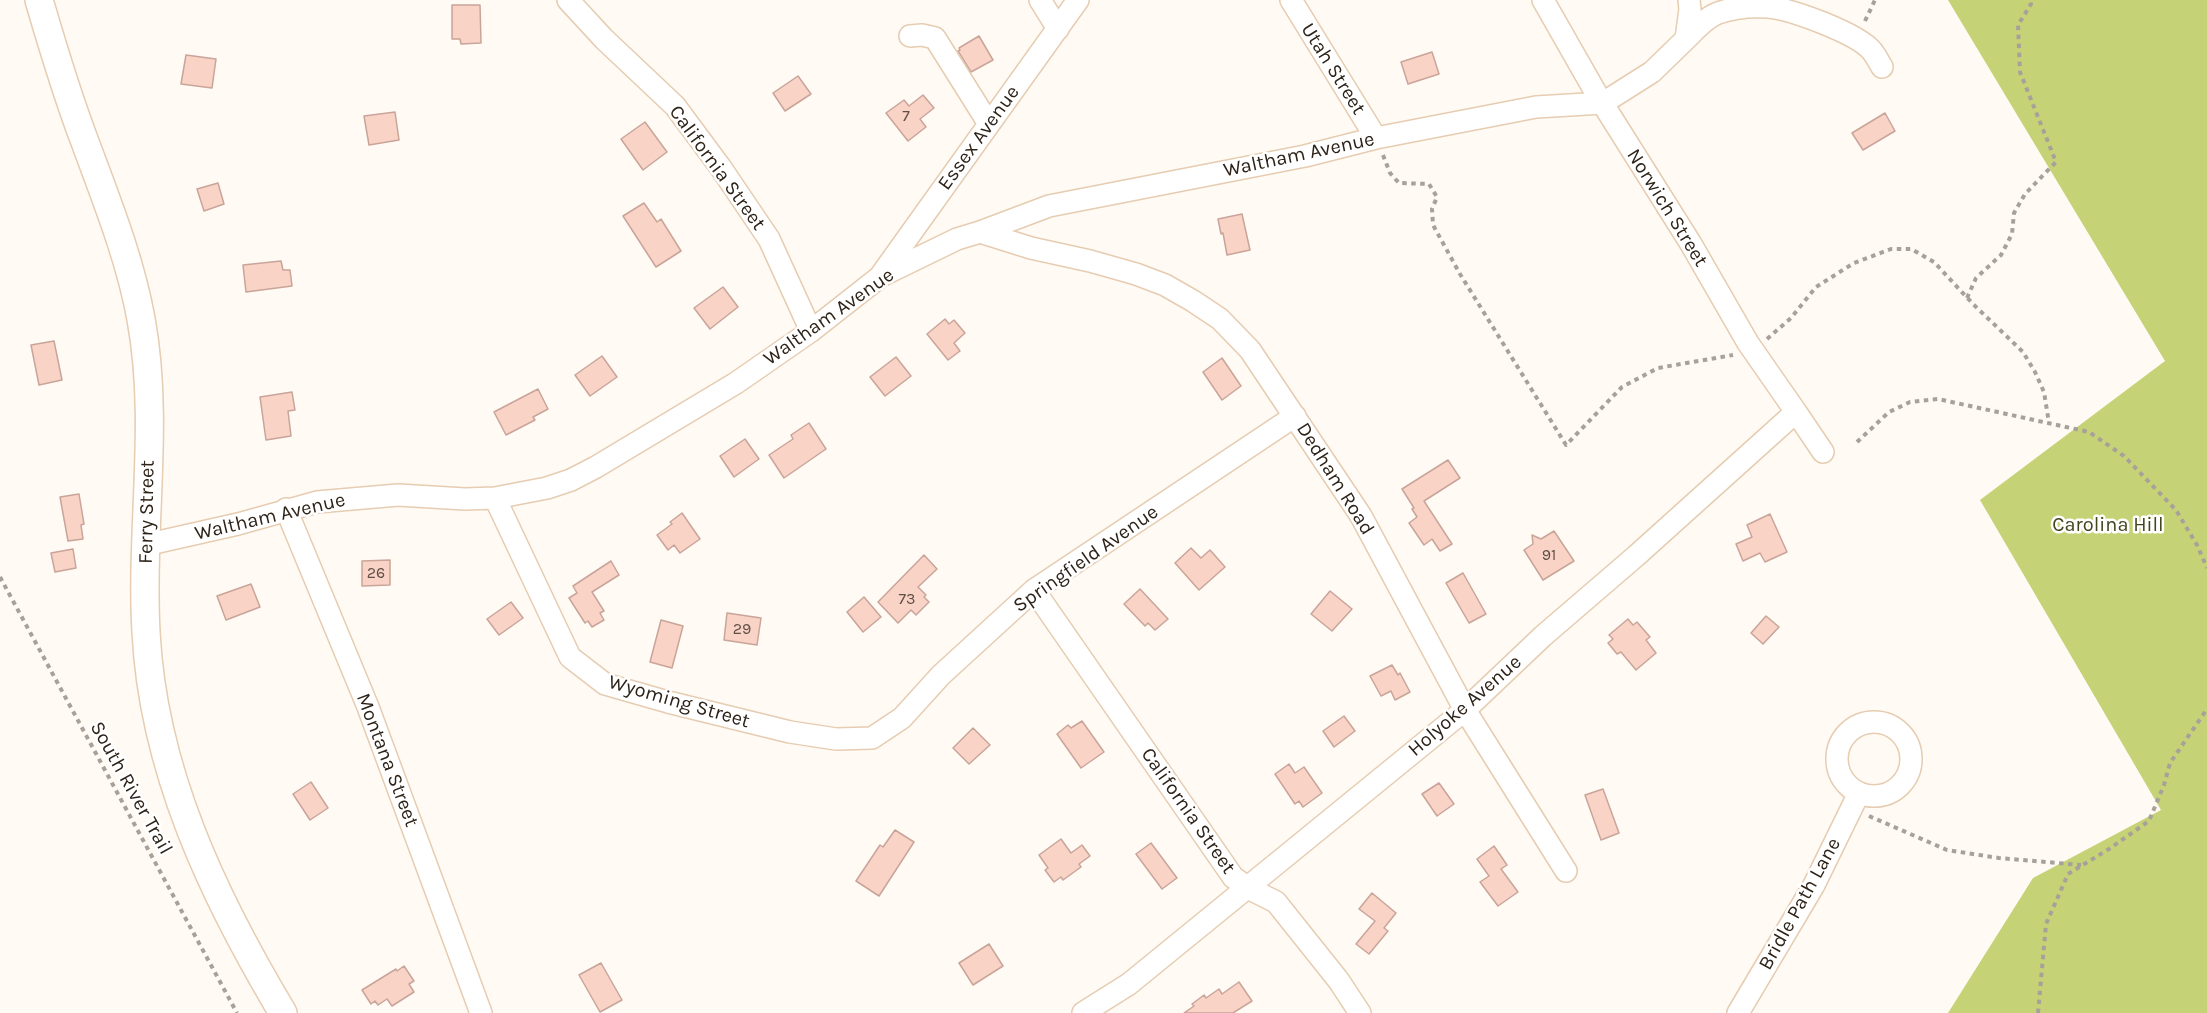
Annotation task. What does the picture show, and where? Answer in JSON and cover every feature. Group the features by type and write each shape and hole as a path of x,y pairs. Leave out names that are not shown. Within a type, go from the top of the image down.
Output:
{"main road":[{"name":"Ferry Street","path":"39,0 72,106 122,246 141,320 146,354 148,412 146,631 149,673 158,720 172,778 210,878 231,921 283,1013"}],"street":[{"name":"California Street","path":"568,0 604,39 675,106 721,168 769,239 811,331"},
{"path":"1040,0 1058,29"},
{"name":"Essex Avenue","path":"880,276 1078,0"},
{"name":"Utah Street","path":"1291,0 1376,138"},
{"name":"Norwich Street","path":"1543,0 1753,349 1796,412"},
{"path":"1686,39 1689,0"},
{"path":"1603,103 1652,72 1703,23 1717,13 1743,8 1769,8 1812,19 1856,39 1872,50 1882,67"},
{"path":"910,36 922,35 935,38 989,124"},
{"name":"Waltham Avenue","path":"146,545 238,524 316,502 371,496 495,498 548,488 571,480 736,382 811,331 880,276 957,238 980,232 1049,206 1305,156 1376,138 1536,107 1603,103"},
{"path":"1023,216 1031,248"},
{"name":"Dedham Road","path":"980,232 1031,248 1136,274 1165,285 1220,319 1250,350 1361,516 1465,710 1566,872"},
{"path":"1796,412 1823,452"},
{"name":"Holyoke Avenue","path":"1088,1012 1129,984 1465,710 1543,636 1796,412"},
{"name":"Springfield Avenue","path":"790,732 837,740 872,738 902,718 941,675 1034,591 1295,416"},
{"name":"Wyoming Street","path":"495,498 570,657 605,684 790,732"},
{"name":"Montana Street","path":"286,509 368,707 481,1013"},
{"name":"California Street","path":"1034,591 1233,877 1248,888 1276,902 1339,981 1360,1013"},
{"name":"Bridle Path Lane","path":"1738,1013 1814,885 1855,801"}],"path":[{"path":"1967,298 1976,279 2001,255 2012,234 2014,213 2025,194 2056,162 2020,72 2018,25 2031,4 2030,0"},
{"path":"1376,138 1390,173 1399,183 1429,184 1437,197 1432,209 1433,225 1455,266 1566,445 1622,387 1658,368 1731,356 1753,349 1791,318 1816,287 1854,263 1891,249 1911,249 1934,262 1967,298 2023,352 2044,392 2049,423"},
{"path":"1857,442 1890,412 1910,402 1938,399 2088,432 2124,456 2176,510 2197,544 2207,568"},
{"name":"South River Trail","path":"0,578 237,1013"},
{"path":"2038,1013 2046,924 2068,874 2149,821 2164,785 2170,763 2207,709"},
{"path":"1855,801 1947,850 1999,858 2083,865"}],"green space":[{"name":"Carolina Hill","path":"1948,0 2207,0 2207,1013 1948,1013 2033,878 2161,810 1980,500 2165,361"}],"building":[{"path":"452,5 480,5 481,43 461,44 460,39 452,39"},
{"path":"979,36 993,60 971,72 958,51 959,48"},
{"path":"1432,52 1439,74 1408,84 1401,62"},
{"path":"186,55 216,59 212,88 181,84"},
{"path":"798,76 811,94 785,111 773,93"},
{"path":"923,95 934,108 920,119 926,127 908,141 886,113 904,100 909,106"},
{"path":"395,112 399,140 369,145 364,116"},
{"path":"1885,113 1895,131 1863,150 1852,133"},
{"path":"645,122 667,152 643,170 621,139"},
{"path":"218,183 224,204 204,211 197,189"},
{"path":"644,203 657,222 661,219 681,251 656,267 623,216"},
{"path":"1242,214 1250,250 1227,255 1218,219"},
{"path":"281,261 283,270 290,270 292,286 246,292 243,265"},
{"path":"723,287 738,307 710,329 694,308"},
{"path":"945,319 949,324 954,320 965,333 954,343 960,351 948,360 927,334"},
{"path":"54,341 62,380 39,385 31,345"},
{"path":"602,356 617,377 590,396 575,375"},
{"path":"896,357 911,376 885,396 870,377"},
{"path":"1222,358 1241,386 1222,400 1203,372"},
{"path":"538,389 548,409 533,417 535,420 506,435 494,412"},
{"path":"292,392 295,410 288,411 291,436 266,440 260,397"},
{"path":"809,423 826,449 784,478 769,455 793,439 791,435"},
{"path":"745,439 759,459 734,477 720,456"},
{"path":"1448,460 1460,478 1424,501 1452,544 1440,551 1432,539 1424,545 1409,523 1417,517 1402,489"},
{"path":"79,494 84,524 81,525 83,539 68,541 60,497"},
{"path":"682,513 700,539 680,553 674,545 668,550 657,535"},
{"path":"1770,514 1787,552 1765,562 1760,553 1743,561 1736,544 1752,537 1747,525"},
{"path":"1554,531 1574,561 1543,580 1524,550 1533,544 1532,535 1541,539"},
{"path":"1191,548 1201,558 1210,550 1225,567 1199,590 1175,563"},
{"path":"73,549 76,568 55,572 51,553"},
{"path":"924,555 937,569 918,587 929,602 916,615 911,610 898,623 878,602"},
{"path":"390,560 390,585 362,586 362,561"},
{"path":"611,561 619,575 592,592 604,611 600,613 604,620 592,627 588,621 585,623 569,598 577,593 573,586"},
{"path":"1463,573 1486,614 1469,623 1446,583"},
{"path":"251,584 260,607 226,620 217,596"},
{"path":"1140,589 1168,619 1155,630 1148,623 1145,626 1124,604"},
{"path":"1330,591 1352,609 1332,631 1311,614"},
{"path":"864,597 881,617 863,632 847,612"},
{"path":"511,602 523,618 499,635 487,619"},
{"path":"727,613 761,618 757,645 724,640"},
{"path":"1766,616 1779,627 1763,644 1751,633"},
{"path":"1628,619 1633,625 1637,622 1650,637 1646,640 1656,653 1636,670 1621,652 1617,654 1608,643 1613,639 1609,635"},
{"path":"661,620 683,626 672,668 650,662"},
{"path":"1392,665 1398,675 1400,673 1410,692 1395,700 1391,691 1381,696 1370,676"},
{"path":"1344,716 1355,731 1334,747 1323,731"},
{"path":"1082,721 1104,752 1081,768 1057,734 1068,725 1071,728"},
{"path":"973,728 990,745 969,764 953,748"},
{"path":"1289,764 1295,773 1304,767 1322,793 1303,807 1299,801 1295,804 1275,774"},
{"path":"311,782 328,808 310,820 293,794"},
{"path":"1439,783 1454,804 1437,816 1422,794"},
{"path":"1603,789 1619,833 1601,840 1585,795"},
{"path":"895,830 914,842 879,896 856,881 880,845 883,847"},
{"path":"1061,839 1071,853 1082,845 1090,856 1079,864 1081,867 1063,880 1061,877 1054,882 1045,870 1048,868 1039,855"},
{"path":"1151,843 1177,878 1162,889 1136,854"},
{"path":"1494,846 1507,865 1501,869 1518,892 1498,906 1480,882 1489,876 1477,859"},
{"path":"1372,893 1396,913 1384,928 1388,931 1369,954 1356,944 1375,921 1359,909"},
{"path":"989,944 1003,966 973,985 959,963"},
{"path":"601,963 622,1000 600,1012 579,975"},
{"path":"404,966 414,981 409,984 414,992 392,1006 387,999 378,1005 375,1001 371,1004 362,990"},
{"path":"1239,982 1252,1001 1233,1013 1184,1013 1204,995 1206,998 1219,989 1222,994"}]}
